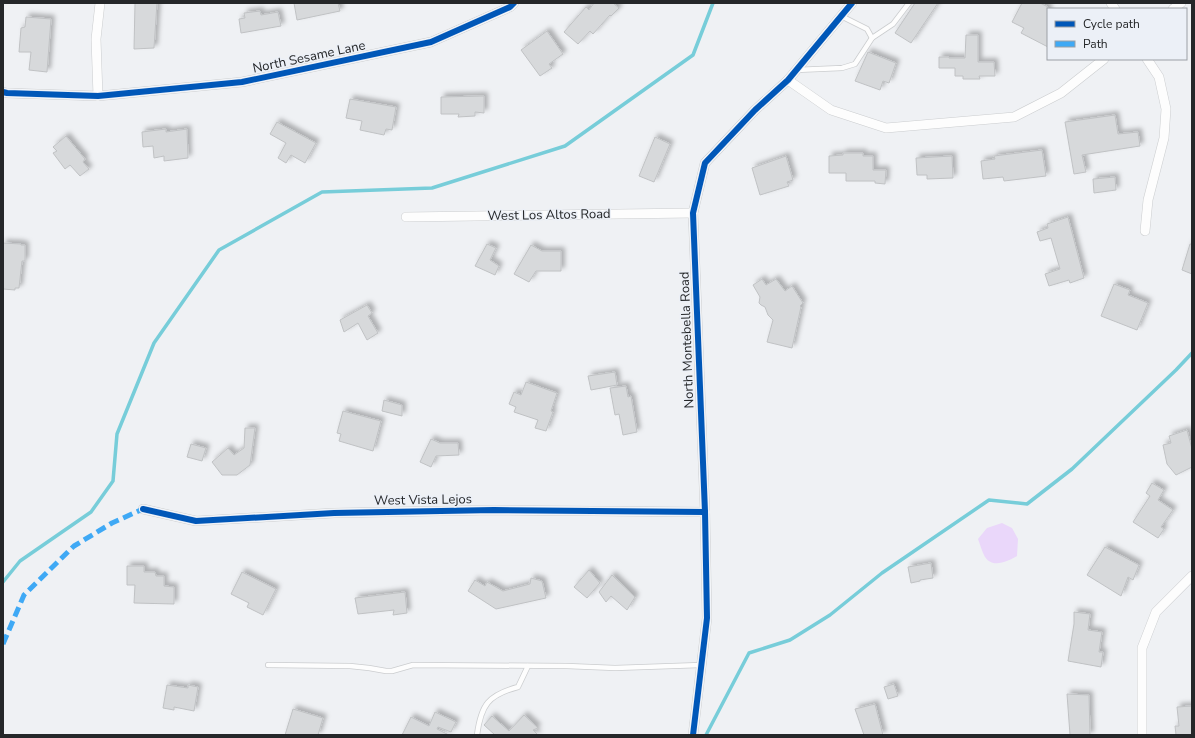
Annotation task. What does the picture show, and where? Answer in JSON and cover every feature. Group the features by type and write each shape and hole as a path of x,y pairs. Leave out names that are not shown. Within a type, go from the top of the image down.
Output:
{"street":[{"path":"98,96 96,39 100,3"},
{"name":"North Sesame Lane","path":"3,92 98,96 242,82 431,42 510,7 514,3"},
{"name":"North Montebella Road","path":"693,735 707,618 705,512 693,213 706,163 756,110 788,80 852,3"},
{"path":"788,80 831,110 886,128 1014,117 1061,93 1103,60"},
{"path":"1146,231 1148,200 1164,138 1166,109 1159,77 1148,60"},
{"name":"West Los Altos Road","path":"406,217 693,213"},
{"name":"West Vista Lejos","path":"144,509 196,521 334,513 494,510 705,512"},
{"path":"1142,735 1142,648 1156,612 1192,576"}],"lane":[{"path":"796,70 842,68 855,64 872,38 893,24 909,3"},
{"path":"841,16 867,29 872,38"},
{"path":"268,665 350,666 392,671 413,665 568,666 616,668 701,665"},
{"path":"477,735 479,719 488,701 504,691 518,687 528,666"}],"shaded area":[{"path":"1002,523 1012,528 1018,539 1017,556 1001,563 992,563 985,557 978,539 987,528"}],"building":[{"path":"135,3 157,3 154,48 134,49"},
{"path":"294,3 338,3 340,11 297,20"},
{"path":"594,3 613,3 619,8 611,16 610,15 593,34 590,31 578,44 564,32 586,7 589,10"},
{"path":"915,3 938,3 911,43 895,33"},
{"path":"1022,3 1040,3 1048,7 1047,46 1021,33 1024,28 1012,22"},
{"path":"260,11 261,15 278,12 281,26 241,33 239,19 245,18 244,13"},
{"path":"26,17 51,19 47,72 29,70 31,52 19,52 21,28 25,27"},
{"path":"547,31 563,54 549,64 552,68 540,76 521,50"},
{"path":"966,35 978,35 978,62 994,62 995,76 979,76 980,79 963,79 963,76 955,76 955,68 939,68 939,57 965,58"},
{"path":"868,52 896,63 889,83 883,81 880,90 855,81"},
{"path":"484,96 484,113 475,112 475,116 458,117 459,114 441,114 441,97"},
{"path":"350,99 396,107 392,130 386,129 384,135 360,130 362,121 346,118"},
{"path":"1115,115 1118,134 1138,132 1140,146 1082,155 1086,172 1074,174 1065,122"},
{"path":"277,122 316,143 305,163 291,155 286,163 278,158 286,143 270,134"},
{"path":"166,129 166,132 187,129 188,158 164,161 164,156 154,158 153,146 143,147 142,132"},
{"path":"66,136 85,159 83,162 89,169 80,176 70,165 65,169 53,153 57,151 53,147"},
{"path":"655,137 670,144 654,182 639,176"},
{"path":"1042,150 1046,176 1004,181 1003,177 983,179 981,161 995,159 994,156"},
{"path":"843,153 863,153 863,156 873,156 873,170 886,170 885,184 875,183 875,181 846,181 846,173 829,173 829,156 843,155"},
{"path":"786,156 793,180 787,182 789,186 760,195 752,168"},
{"path":"952,156 953,178 927,179 927,175 917,175 916,158"},
{"path":"1115,177 1116,190 1094,193 1093,179"},
{"path":"1068,217 1084,278 1070,283 1069,280 1049,286 1045,274 1060,269 1051,238 1040,241 1037,232 1048,228 1047,224"},
{"path":"3,243 25,245 25,261 22,261 19,288 15,288 15,290 3,289"},
{"path":"487,244 496,248 490,260 499,266 495,275 475,266"},
{"path":"1190,244 1192,244 1192,274 1182,270"},
{"path":"531,245 542,251 561,251 561,271 536,271 529,282 514,274"},
{"path":"762,279 766,285 776,279 785,291 792,286 803,303 800,306 792,348 767,342 773,320 768,315 765,307 759,303 760,297 753,285"},
{"path":"1114,284 1130,290 1128,295 1148,303 1137,330 1101,316"},
{"path":"367,305 372,313 368,316 378,333 367,340 358,323 344,332 340,320"},
{"path":"615,372 617,385 591,390 588,376"},
{"path":"526,382 557,393 551,411 553,412 546,431 535,428 538,420 514,412 516,407 509,404 514,392 521,395"},
{"path":"626,386 628,397 631,396 637,432 623,435 619,414 615,415 610,388"},
{"path":"384,400 402,405 402,416 382,411"},
{"path":"343,411 381,421 373,451 339,441 341,434 337,433"},
{"path":"245,428 255,428 250,465 237,475 222,475 212,462 228,448 234,455 244,448"},
{"path":"1187,430 1192,449 1192,467 1176,475 1167,464 1163,445 1171,443 1169,436"},
{"path":"431,439 440,443 458,443 459,455 436,456 431,467 420,462"},
{"path":"191,444 206,448 202,461 187,457"},
{"path":"1152,483 1164,490 1158,500 1173,510 1161,527 1164,529 1158,538 1133,522 1150,496 1146,493"},
{"path":"1105,547 1139,565 1133,580 1128,577 1121,596 1087,575"},
{"path":"931,563 933,578 911,583 908,567"},
{"path":"127,566 144,566 144,572 155,572 156,576 164,576 164,586 174,587 174,604 134,603 135,585 127,585"},
{"path":"589,570 600,583 587,598 574,587"},
{"path":"242,572 276,589 263,615 247,607 249,603 231,594"},
{"path":"612,575 635,597 627,610 611,596 606,602 599,592"},
{"path":"531,578 542,581 546,598 496,609 468,591 475,580 485,586 487,582 503,591 530,584"},
{"path":"405,592 407,613 393,615 394,610 358,614 355,598"},
{"path":"1074,612 1090,614 1088,630 1102,632 1099,652 1103,652 1101,667 1068,661 1074,624"},
{"path":"894,684 898,696 888,699 884,687"},
{"path":"167,685 188,688 188,685 198,687 194,711 174,707 174,710 163,708"},
{"path":"1067,694 1089,695 1090,735 1070,735"},
{"path":"875,704 883,735 864,735 855,709"},
{"path":"1192,706 1192,735 1176,735 1175,726 1179,726 1177,707"},
{"path":"293,709 323,718 318,735 285,735"},
{"path":"435,712 456,722 451,732 438,727 437,729 449,735 402,735 411,717 429,726"},
{"path":"524,715 538,728 533,730 538,735 495,735 484,725 492,716 509,731"}],"waterway":[{"path":"3,582 20,561 91,512 113,481 117,434 154,343 219,250 322,192 432,188 565,146 693,55 713,3"},
{"path":"706,735 749,653 790,640 830,615 882,573 989,500 1027,504 1072,469 1192,353"}],"marked path":[{"path":"3,644 24,595 74,546 112,523 143,509"}],"cycle path":[{"path":"3,92 98,96 242,82 431,42 510,7 514,3"},
{"path":"693,735 707,618 705,512 693,213 705,163 755,110 788,80 852,3"},
{"path":"143,509 196,521 334,513 494,510 705,512"}]}
